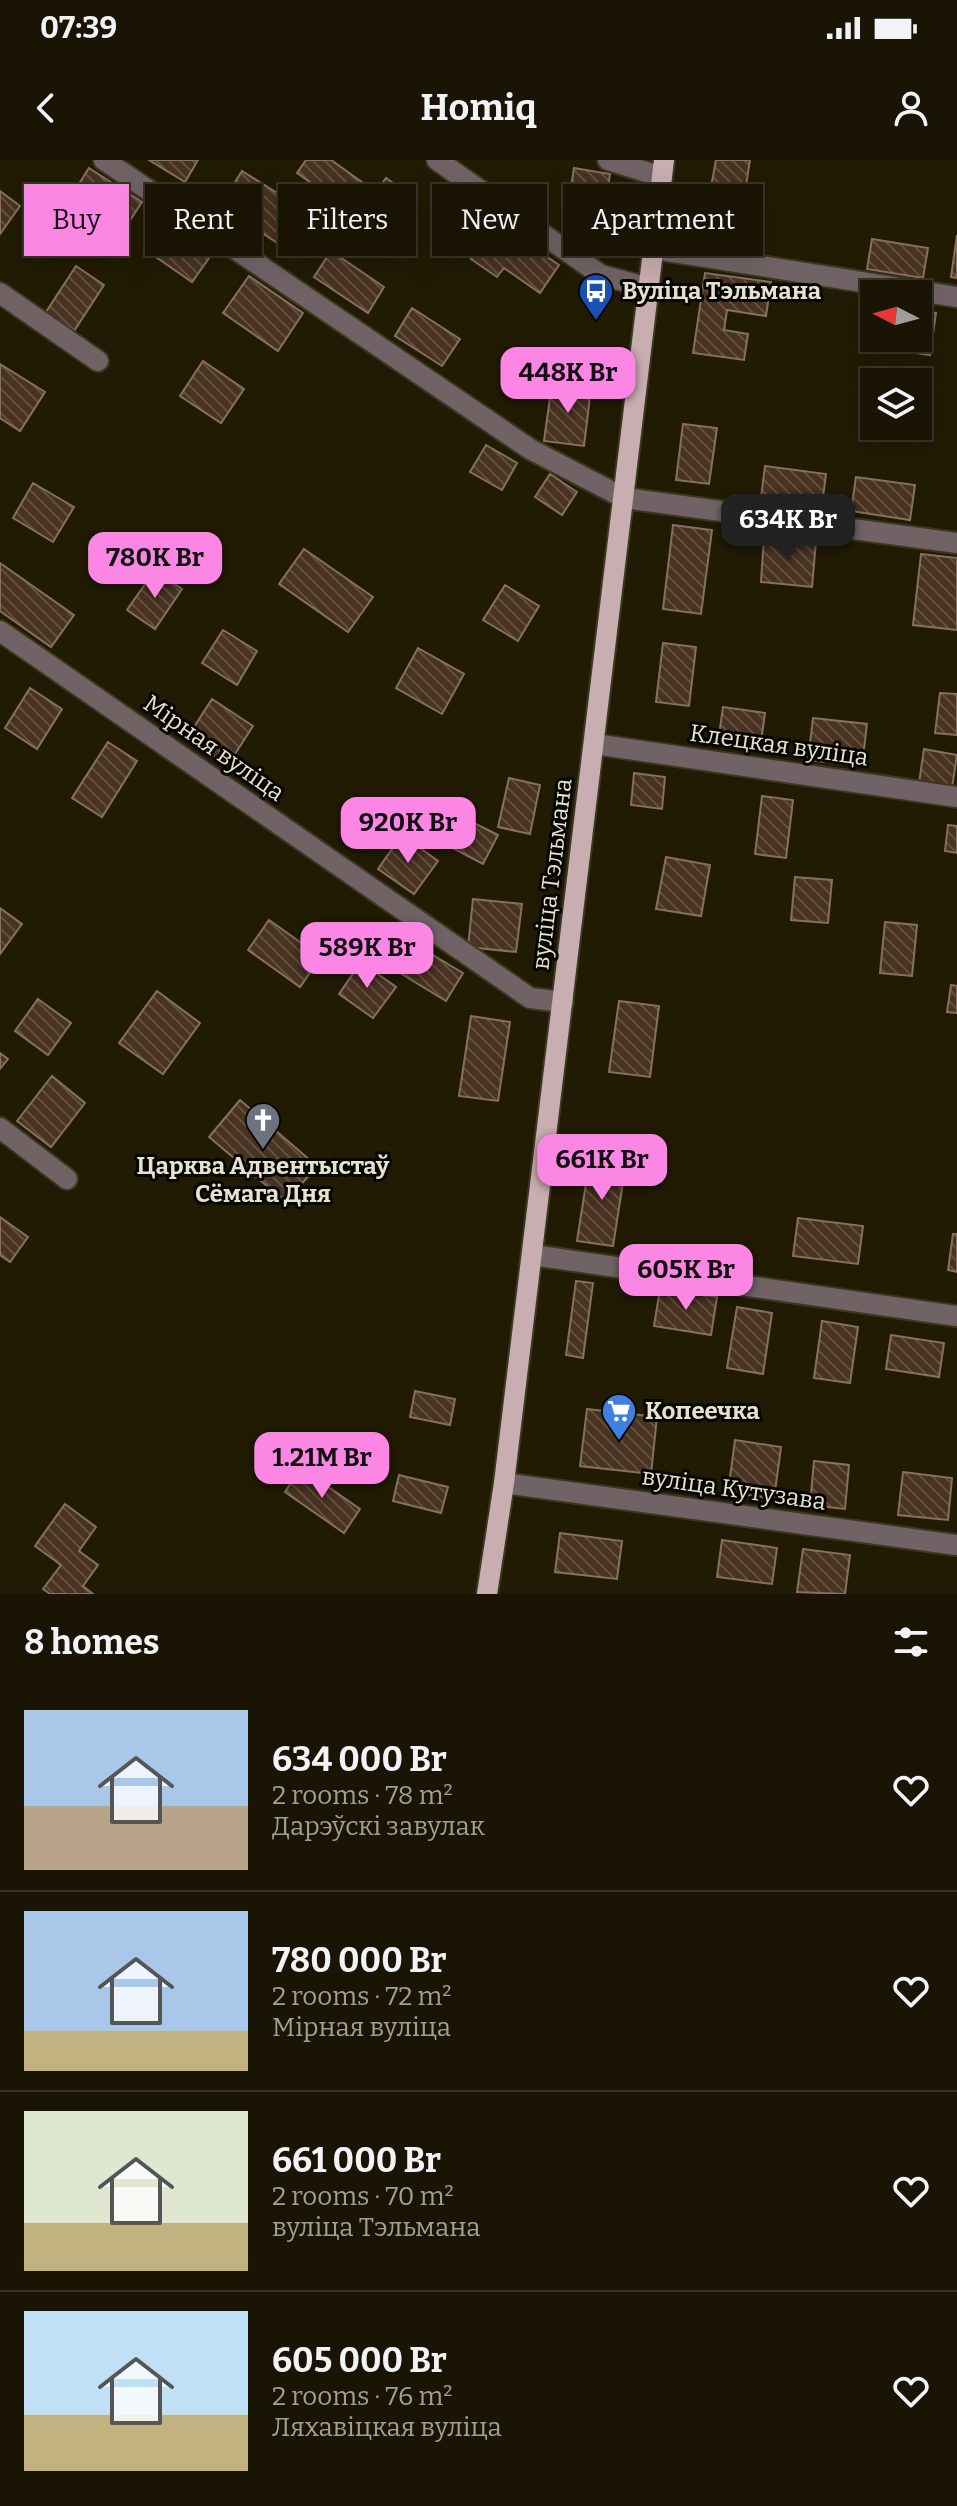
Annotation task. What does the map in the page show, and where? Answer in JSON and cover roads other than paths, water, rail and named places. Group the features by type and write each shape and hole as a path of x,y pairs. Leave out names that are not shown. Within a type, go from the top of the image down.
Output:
{"main road":[{"name":"вуліца Тэльмана","path":"487,1594 504,1483 653,256"}],"street":[{"path":"104,160 530,449 624,498 957,543"},
{"path":"437,160 601,275 649,288"},
{"path":"608,160 663,168"},
{"path":"698,256 957,297"},
{"path":"0,293 98,361"},
{"name":"Мірная вуліца","path":"0,631 530,998 563,1002"},
{"name":"Клецкая вуліца","path":"594,744 957,797"},
{"path":"0,1128 67,1179"},
{"path":"532,1255 957,1316"},
{"name":"вуліца Кутузава","path":"504,1483 957,1545"}],"place":[{"name":"Вуліца Тэльмана","path":"596,322"},
{"name":"Царква Адвентыстаў Сёмага Дня","path":"263,1151"},
{"name":"Копеечка","path":"619,1442"}]}
